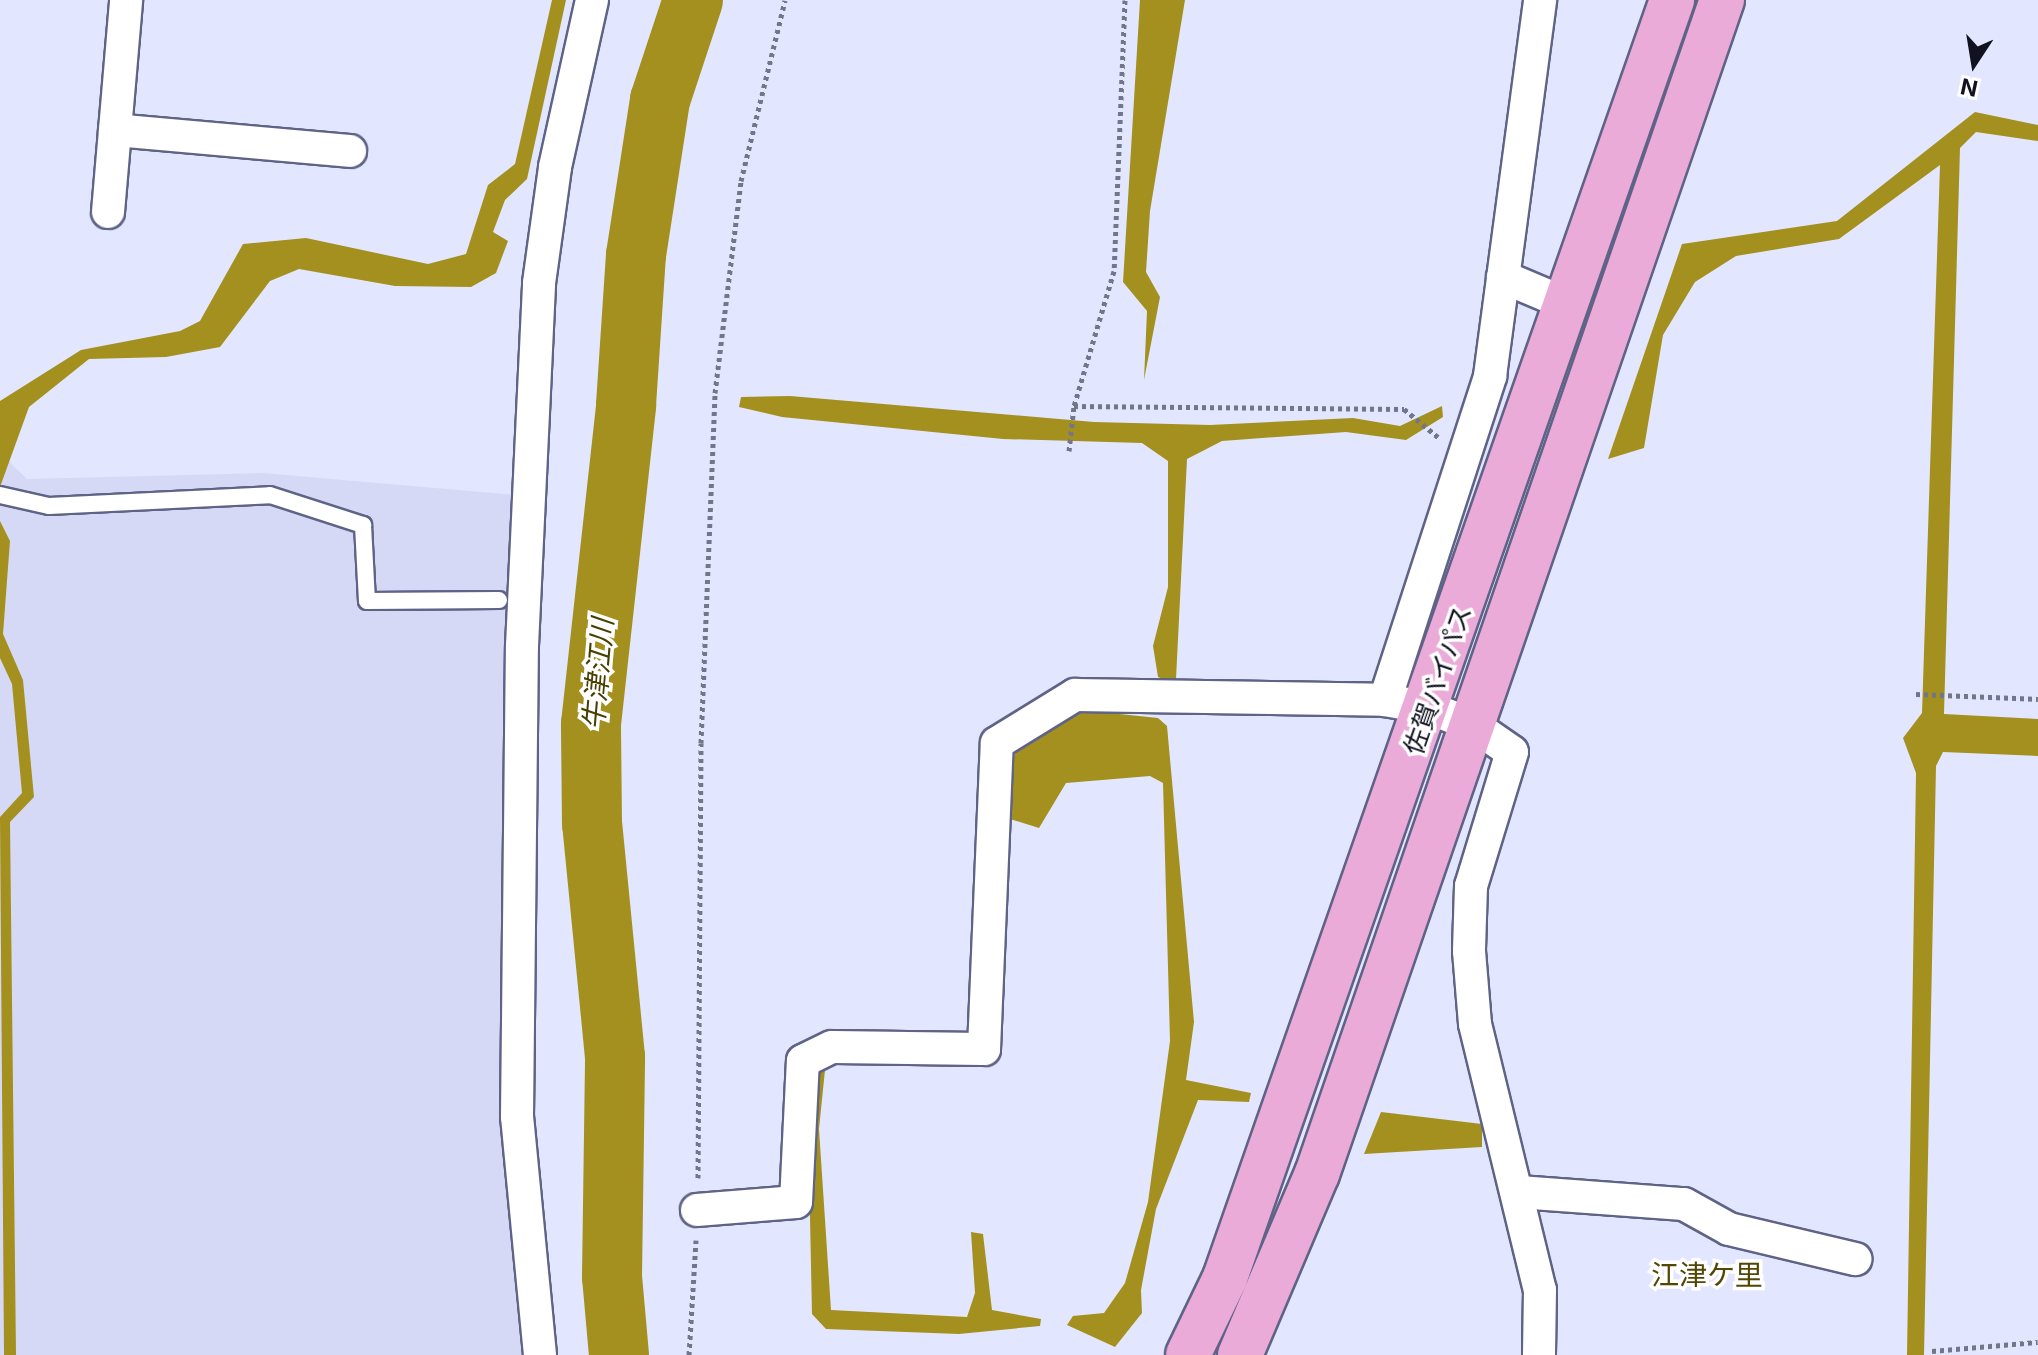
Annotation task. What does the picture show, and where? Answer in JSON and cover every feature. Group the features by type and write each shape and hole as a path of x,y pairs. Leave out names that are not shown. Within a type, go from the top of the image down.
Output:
{"highway":[{"name":"佐賀バイパス","path":"1188,1355 1225,1278 1429,708 1672,0"},
{"name":"佐賀バイパス","path":"1240,1355 1317,1174 1722,0"}],"street":[{"path":"108,212 126,0"},
{"path":"540,1355 517,1117 522,646 539,283 555,167 592,0"},
{"path":"1385,700 1490,376 1540,0"},
{"path":"115,130 350,151"},
{"path":"1503,277 1567,304"},
{"path":"697,1210 796,1202 803,1061 832,1047 984,1049 997,743 1075,695 1385,700 1429,708 1473,725 1512,752 1471,886 1469,951 1475,1024 1519,1192 1540,1290 1539,1355"},
{"path":"1519,1192 1684,1204 1729,1229 1855,1259"}],"lane":[{"path":"2,496 49,506 270,495 363,525 367,601 499,600"}],"path":[{"path":"689,1355 697,1210 701,743 715,393 741,181 785,0"},
{"path":"1069,451 1074,406 1114,271 1125,0"},
{"path":"1074,406 1404,409 1437,436"},
{"path":"1916,694 2038,699"},
{"path":"1932,1351 2038,1342"}],"shaded area":[{"path":"552,0 566,0 527,179 505,200 493,232 508,241 496,273 471,287 395,286 299,269 270,281 220,347 166,357 89,359 29,407 0,487 0,401 81,350 180,331 200,321 243,244 306,238 428,264 466,254 488,185 515,164"},
{"path":"1140,0 1185,0 1150,211 1146,272 1160,297 1144,380 1147,311 1123,282"},
{"path":"1975,112 2038,125 2038,141 1976,132 1960,148 1944,714 2038,719 2038,756 1943,752 1936,766 1924,1355 1907,1355 1916,773 1903,738 1922,713 1940,165 1839,239 1736,256 1695,282 1663,335 1644,448 1608,459 1682,244 1837,221"},
{"path":"790,396 1094,422 1210,425 1353,418 1400,426 1442,406 1443,417 1406,440 1346,432 1222,441 1187,459 1176,679 1166,680 1158,677 1153,646 1168,587 1168,461 1142,443 1003,439 782,417 739,407 741,397"},
{"path":"0,453 27,479 263,473 516,495 529,1355 0,1355"},
{"path":"0,521 10,541 3,634 23,680 34,797 10,822 16,1355 4,1355 0,817 22,793 12,684 0,658"},
{"path":"1081,710 1158,718 1167,726 1194,1022 1186,1080 1251,1093 1249,1102 1198,1100 1156,1209 1141,1290 1142,1313 1115,1347 1067,1325 1073,1316 1104,1313 1125,1283 1148,1202 1170,1041 1163,783 1150,776 1066,783 1039,828 1010,819 1010,772 1017,747"},
{"path":"816,1069 825,1070 819,1129 831,1310 967,1317 975,1293 971,1232 983,1234 992,1310 1041,1319 1040,1326 959,1334 826,1329 812,1314 808,1122"},
{"path":"1381,1112 1482,1124 1482,1147 1364,1154"}],"waterway":[{"name":"牛津江川","path":"619,1355 612,1277 615,1057 592,824 591,724 626,405 636,255 660,100 693,0"}],"district":[{"name":"江津ケ里","path":"1707,1275"}]}
